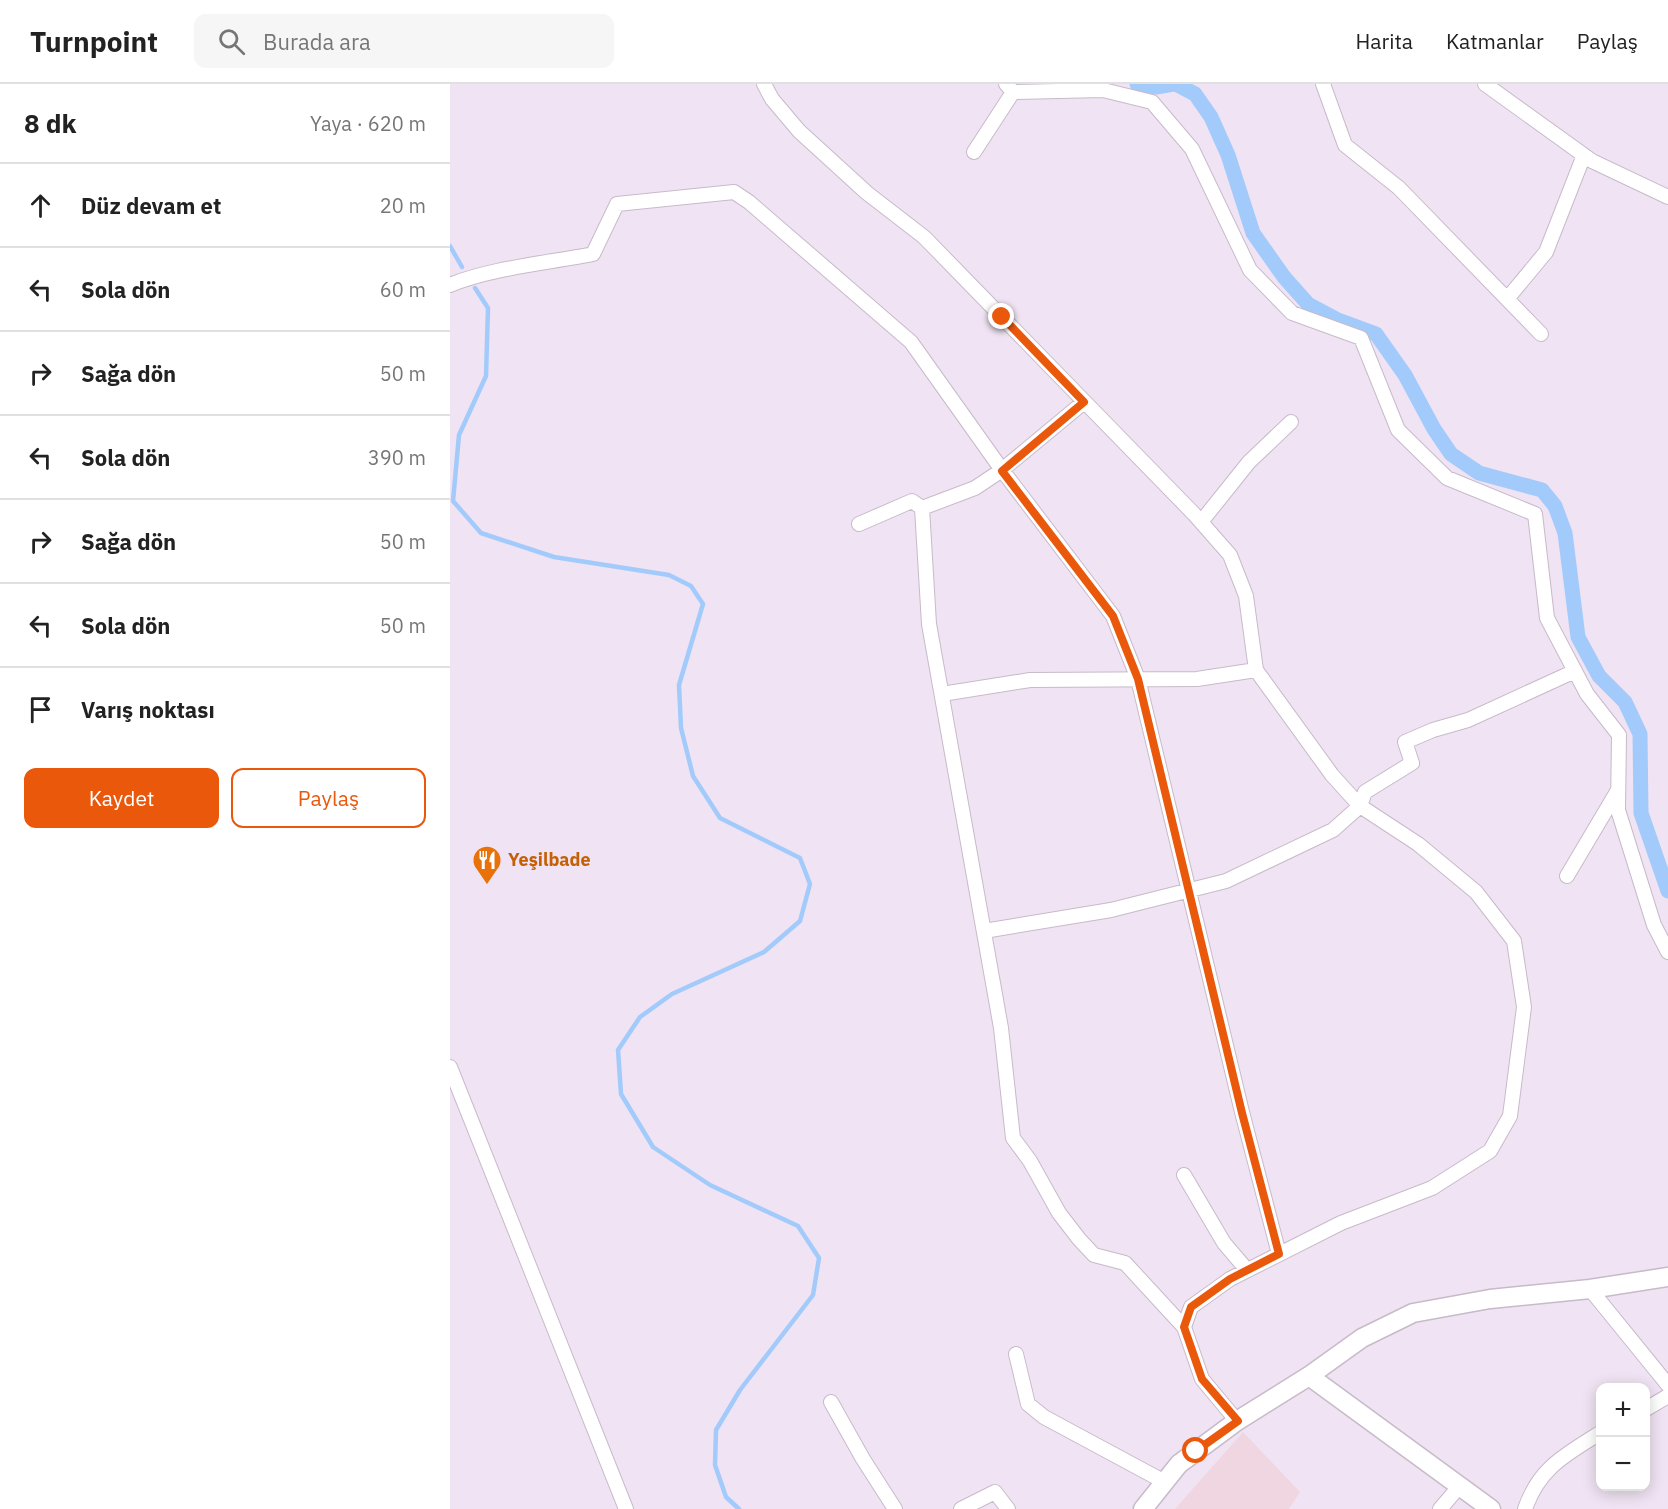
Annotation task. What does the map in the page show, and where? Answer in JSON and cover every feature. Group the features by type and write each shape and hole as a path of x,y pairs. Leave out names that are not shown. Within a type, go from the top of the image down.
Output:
{"main road":[{"path":"1143,1509 1163,1481 1179,1464 1238,1421 1309,1376 1362,1338 1413,1313 1490,1299 1590,1289 1668,1277"},
{"path":"1309,1376 1458,1488 1491,1509"}],"street":[{"path":"764,84 772,99 799,131 867,193 924,237 1201,522 1230,555 1246,596 1256,670 1332,775 1360,806 1418,844 1476,892 1514,941 1524,1007 1510,1116 1490,1152 1432,1188 1341,1222 1247,1270 1191,1307 1184,1327"},
{"path":"1323,84 1345,146 1399,188 1541,334"},
{"path":"1485,84 1584,155 1668,196"},
{"path":"974,152 1009,88 1102,90 1152,102 1192,149 1250,270 1292,313 1361,338 1398,430 1447,478 1535,514 1547,618 1587,694 1619,735 1618,810 1654,925 1668,952"},
{"path":"1507,298 1546,252 1584,155"},
{"path":"450,285 478,273 510,270 593,254 617,204 734,192 749,202 911,342 1002,471 1113,616 1138,679 1187,890 1279,1254"},
{"path":"922,508 975,488 1002,471 1084,402"},
{"path":"1201,522 1249,462 1291,422"},
{"path":"859,524 912,501 922,508"},
{"path":"922,508 929,624 1001,1028 1013,1138 1041,1179 1059,1214 1079,1239 1094,1255 1125,1263 1184,1327 1202,1379 1238,1421"},
{"path":"942,694 1030,680 1197,679 1256,670"},
{"path":"984,931 1111,910 1226,881 1332,830 1360,806 1365,792 1413,763 1405,741 1432,730 1468,720 1575,671"},
{"path":"1567,876 1619,788"},
{"path":"450,1067 626,1509"},
{"path":"1184,1175 1224,1244 1247,1270"},
{"path":"1590,1289 1668,1385"},
{"path":"1016,1354 1028,1404 1044,1417 1163,1481"},
{"path":"1650,1406 1668,1396"},
{"path":"831,1402 895,1509"},
{"path":"1525,1509 1531,1492 1554,1462 1596,1436"},
{"path":"1440,1509 1458,1488"},
{"path":"961,1509 995,1492 1008,1509"}],"shaded area":[{"path":"1243,1432 1300,1492 1289,1509 1175,1509"}],"waterway":[{"path":"1137,84 1156,87 1174,84"},
{"path":"1176,84 1195,94 1211,117 1228,155 1253,233 1284,277 1308,304 1338,320 1376,334 1405,375 1434,429 1451,454 1479,473 1542,490 1555,506 1565,533 1578,637 1599,676 1625,702 1640,734 1641,813 1668,891"},
{"path":"450,246 462,267"},
{"path":"475,288 488,308 486,376 459,435 453,501 481,533 554,557 669,575 691,586 703,604 679,685 681,728 693,776 720,818 800,858 810,884 800,921 764,952 672,994 640,1017 618,1050 621,1094 653,1147 710,1185 798,1226 819,1258 813,1295 740,1390 716,1430 715,1465 726,1497 739,1509"}],"place":[{"name":"Yeşilbade","path":"487,886"}],"route":[{"path":"1002,317 1084,402 1002,471 1113,616 1138,679 1187,890 1279,1254 1230,1279 1191,1307 1184,1327 1202,1379 1238,1421 1196,1451"}]}
